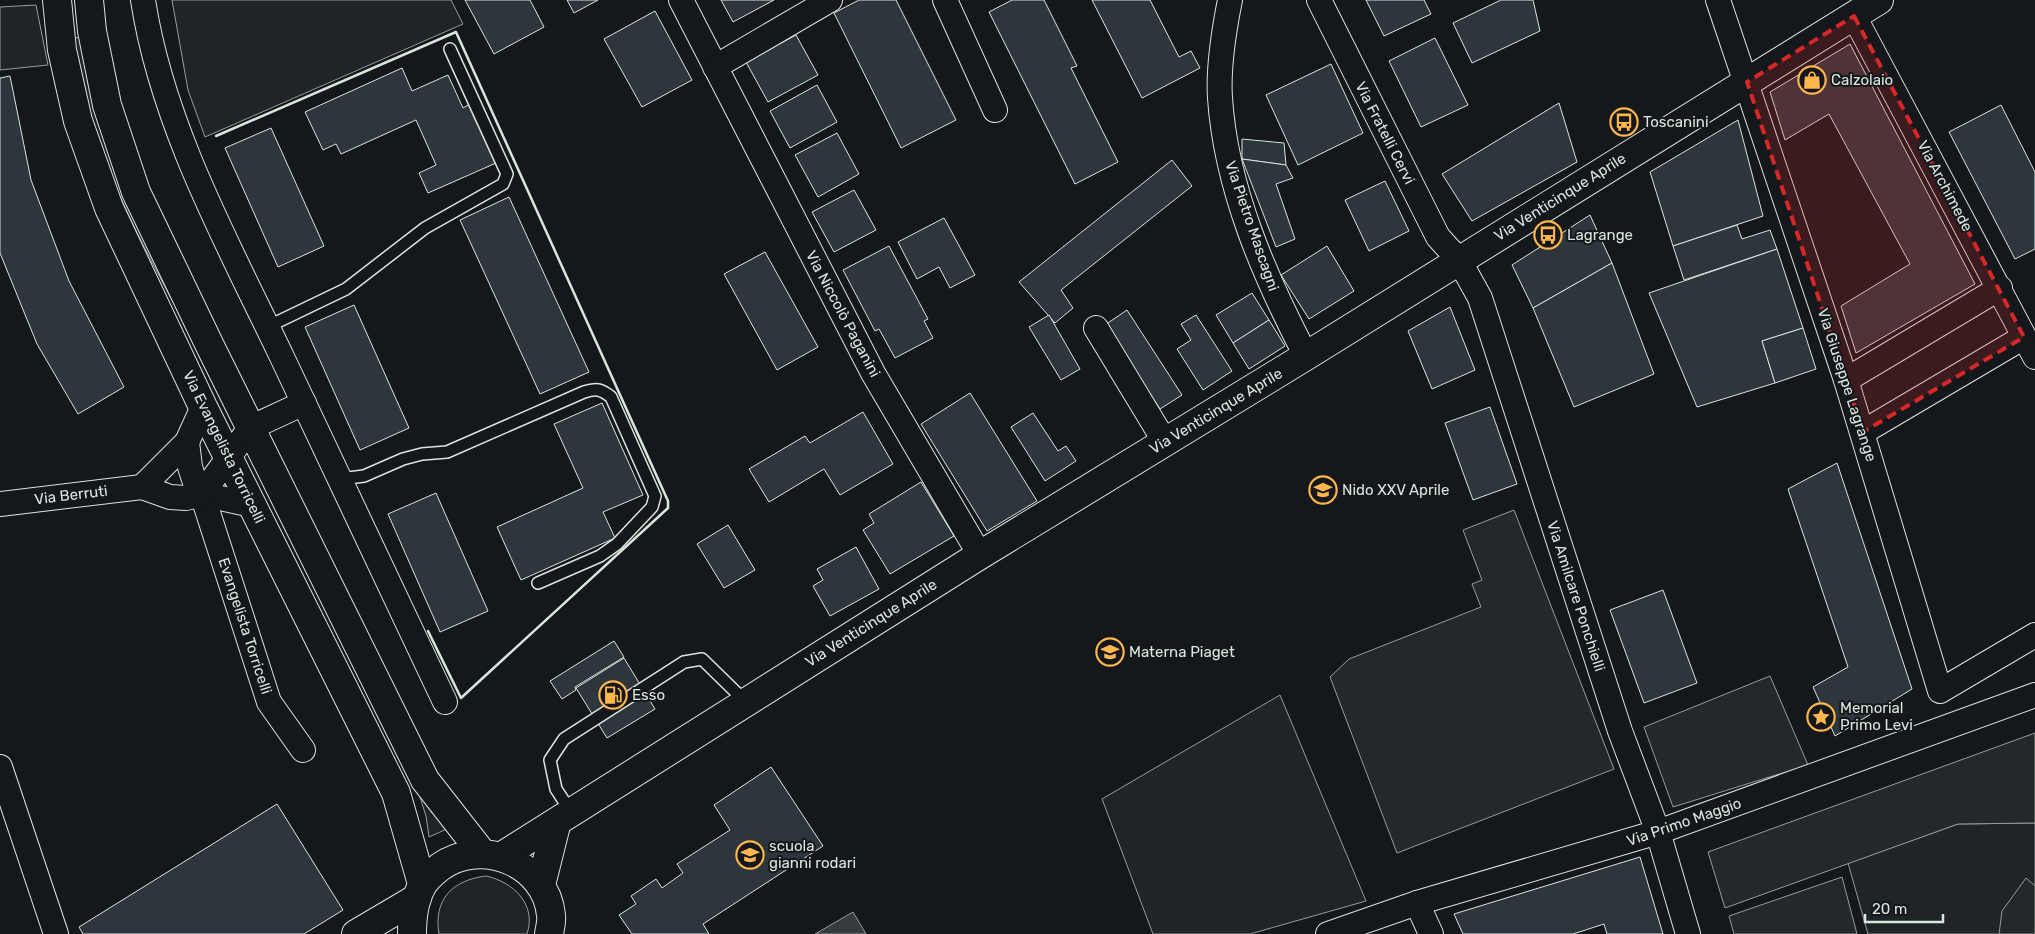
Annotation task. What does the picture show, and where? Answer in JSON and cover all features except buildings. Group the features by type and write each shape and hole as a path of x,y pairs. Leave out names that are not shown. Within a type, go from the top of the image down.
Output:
{"street":[{"name":"Via Evangelista Torricelli","path":"57,0 62,50 78,121 109,208 229,460 396,793 420,891"},
{"path":"89,0 92,31 106,104 136,192 250,428 425,780 492,855 524,867 541,885 551,915 549,934"},
{"path":"143,0 157,70 170,112 219,227 445,702"},
{"name":"Via Niccolò Paganini","path":"682,0 873,373 980,555"},
{"path":"715,67 830,0"},
{"path":"945,0 995,110"},
{"name":"Via Pietro Mascagni","path":"1230,0 1225,27 1220,97 1229,162 1274,293 1306,356"},
{"name":"Via Fratelli Cervi","path":"1319,0 1438,237 1459,260"},
{"name":"Via Giuseppe Lagrange","path":"1718,0 1863,432 1940,691 2035,635"},
{"name":"Via Venticinque Aprile","path":"420,891 448,861 492,855 564,819 980,555 1306,356 1879,0"},
{"name":"Via Archimede","path":"1854,16 2030,347"},
{"name":"Via Amilcare Ponchielli","path":"1459,260 1480,298 1620,731 1658,832 1688,934"},
{"path":"1846,380 2000,288"},
{"path":"1096,328 1165,442"},
{"path":"1863,432 2030,347"},
{"path":"201,495 229,460 250,428 304,403"},
{"path":"142,487 187,442 204,407"},
{"name":"Evangelista Torricelli","path":"187,442 190,467 201,495 269,702 303,750"},
{"name":"Via Berruti","path":"0,504 142,487 170,497 186,498 201,495 252,505"},
{"name":"Via Primo Maggio","path":"1328,934 1417,903 1658,832 2035,695"},
{"path":"0,767 56,934"},
{"path":"541,885 564,819"},
{"path":"356,934 420,891"},
{"path":"412,934 412,919 420,891"},
{"path":"1417,903 1431,934"}],"lane":[{"path":"267,326 346,289 425,228 503,184 507,174 450,49"},
{"path":"340,480 364,476 412,456 447,452 584,392 594,389 602,390 611,397 647,477 655,496 652,507 617,544 600,556 538,583"},
{"path":"564,819 550,760 564,738 684,662 702,659 746,702"}],"highlighted area":[{"path":"1854,16 2024,337 1863,432 1747,82"}],"shaded area":[{"path":"172,0 451,0 463,24 205,137 188,90"},
{"path":"36,5 48,65 0,70 0,7"},
{"path":"83,37 193,340 122,201 99,143 85,95 74,38"},
{"path":"1514,510 1614,769 1397,853 1330,677 1349,659 1481,607 1472,584 1482,580 1463,530"},
{"path":"1770,676 1808,765 1673,807 1644,727"},
{"path":"1280,695 1366,901 1250,934 1153,934 1102,799"},
{"path":"2035,733 2035,823 1958,824 1725,908 1708,852"},
{"path":"418,791 432,813 449,828 429,837 426,816"},
{"path":"2035,823 2035,934 1868,934 1848,863 1958,824"},
{"path":"486,876 505,883 526,904 529,913 527,934 439,934 439,911 448,893 464,882"},
{"path":"1842,877 1857,934 1734,934 1729,916"},
{"path":"2026,878 2035,886 2035,934 1999,934 2002,911"},
{"path":"853,912 866,934 815,934"}],"wall":[{"path":"216,136 456,32 668,501 668,508 461,698 428,631"}],"place":[{"name":"Calzolaio","path":"1812,80"},
{"name":"Toscanini","path":"1624,122"},
{"name":"Lagrange","path":"1548,235"},
{"name":"Nido XXV Aprile","path":"1323,490"},
{"name":"Materna Piaget","path":"1110,652"},
{"name":"Esso","path":"613,695"},
{"name":"Memorial Primo Levi","path":"1821,717"},
{"name":"scuola gianni rodari","path":"750,855"}]}
